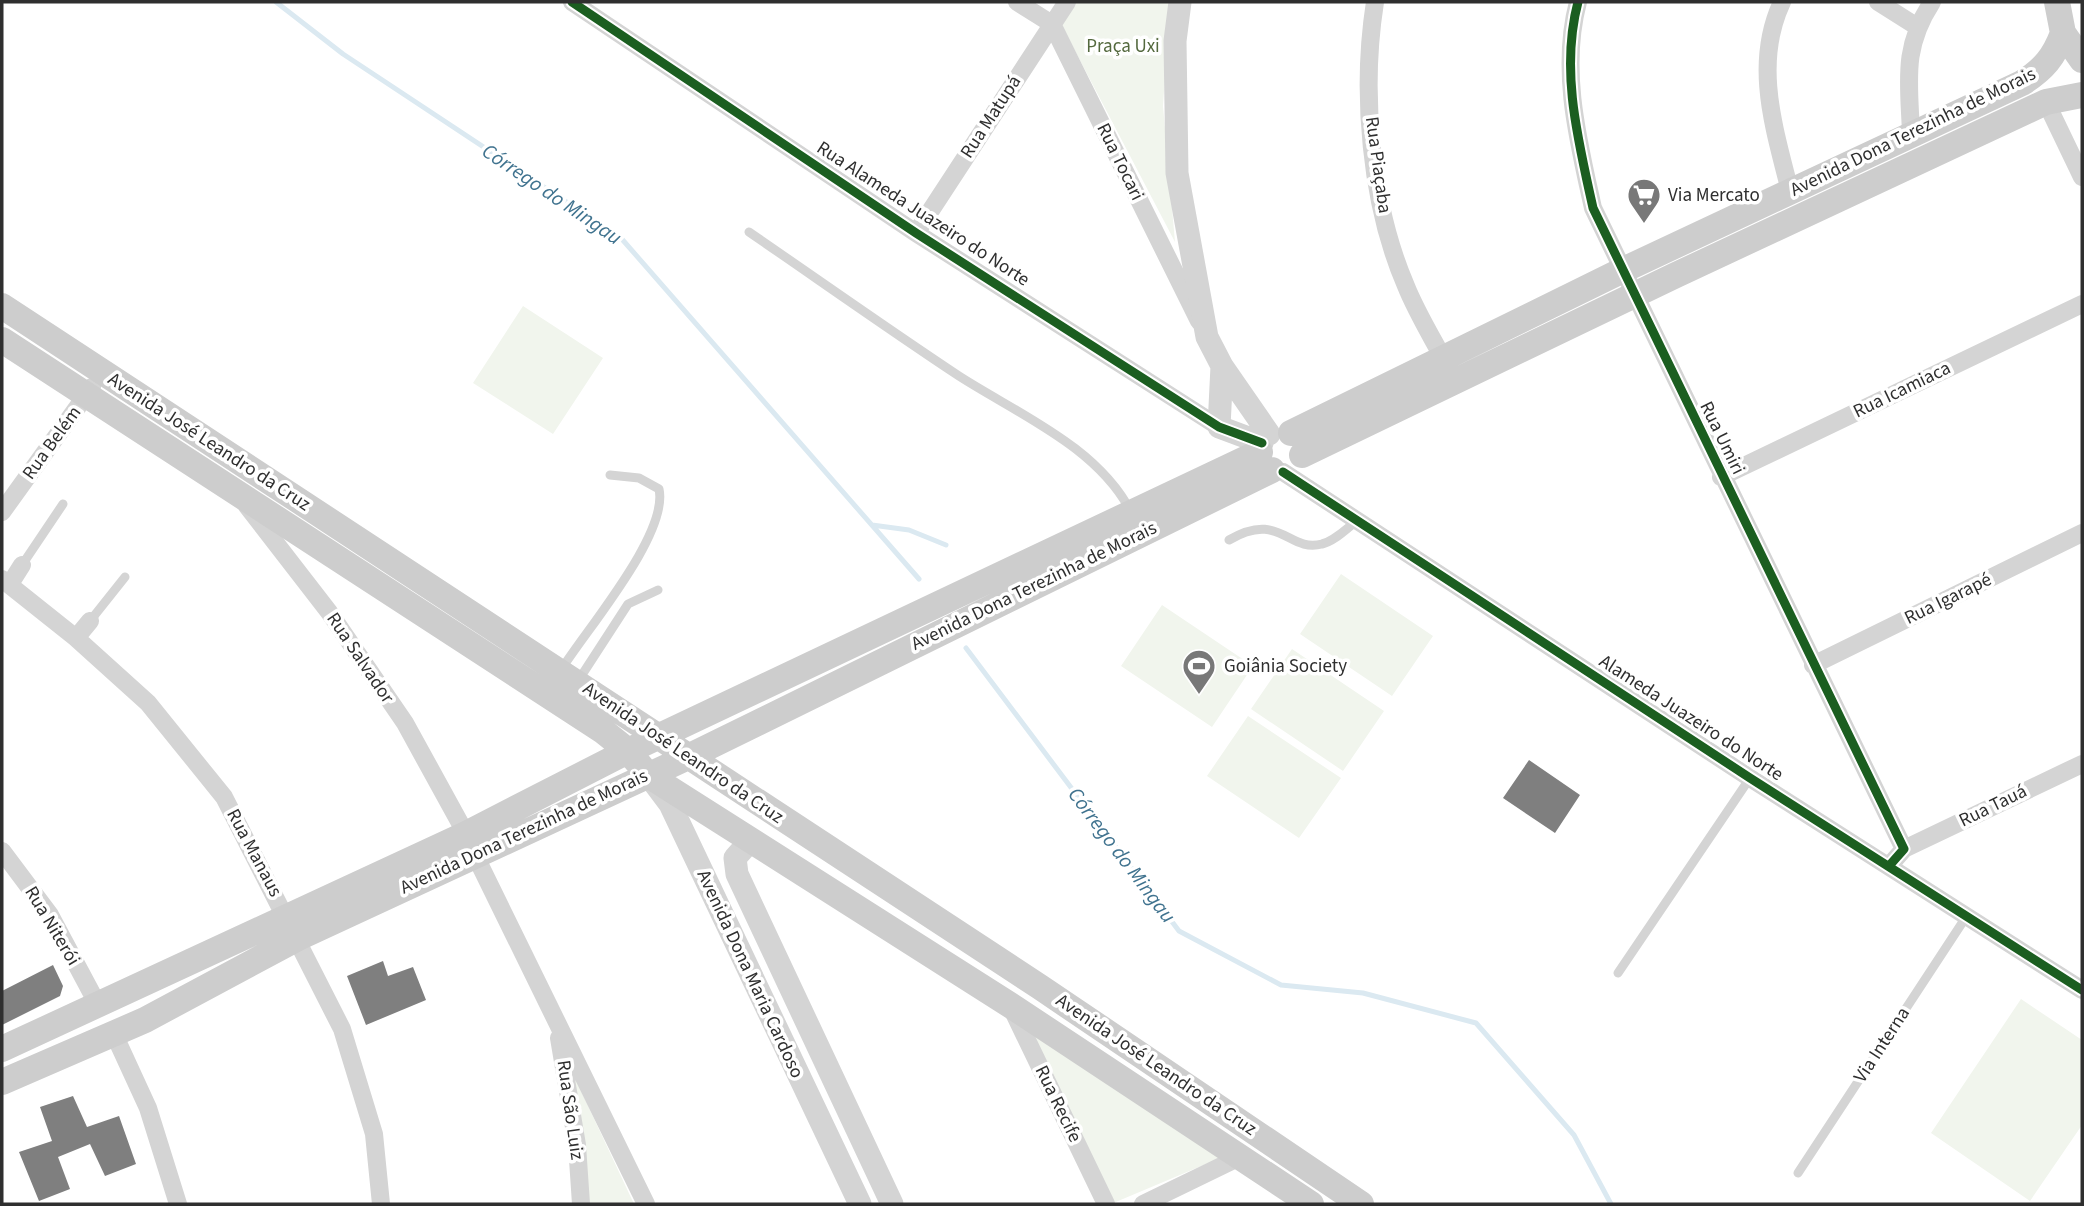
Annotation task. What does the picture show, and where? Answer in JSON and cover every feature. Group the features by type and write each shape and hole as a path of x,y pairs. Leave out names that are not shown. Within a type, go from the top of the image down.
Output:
{"main road":[{"path":"2057,2 2063,33 2082,60"},
{"name":"Avenida Dona Terezinha de Morais","path":"2,1049 132,989 293,927 471,845 686,758 1280,452 1443,358 1621,271 2022,83 2041,71 2055,56 2063,33"},
{"name":"Avenida Dona Terezinha de Morais","path":"471,845 628,751 1132,513 1280,452 1632,296 2046,102 2082,95"},
{"name":"Avenida José Leandro da Cruz","path":"2,306 568,677 686,758 1040,987 1361,1204"},
{"name":"Avenida José Leandro da Cruz","path":"2,340 628,751"},
{"name":"Avenida Dona Maria Cardoso","path":"628,751 648,775"},
{"name":"Avenida José Leandro da Cruz","path":"648,775 1010,1005 1311,1204"},
{"name":"Avenida Dona Terezinha de Morais","path":"2,1082 145,1020 293,927"}],"street":[{"name":"Rua Alameda Juazeiro do Norte","path":"572,2 916,233 1219,427 1280,452"},
{"path":"1017,2 1052,24"},
{"name":"Rua Matupá","path":"916,233 1067,2"},
{"path":"1180,2 1175,41 1177,173 1207,337 1222,366 1280,452"},
{"name":"Rua Piaçaba","path":"1375,2 1368,90 1380,206 1405,286 1443,358"},
{"name":"Rua Umiri","path":"1578,2 1570,34 1574,121 1593,208 1632,296 1904,849"},
{"path":"1782,2 1770,29 1768,103 1790,191"},
{"path":"1878,2 1916,26"},
{"path":"1911,134 1908,67 1916,26 1932,2"},
{"name":"Rua Tocari","path":"1052,24 1207,337"},
{"path":"2046,102 2082,177"},
{"name":"Rua Icamiaca","path":"1721,477 2082,304"},
{"path":"1219,427 1222,366"},
{"name":"Rua Belém","path":"2,512 102,373"},
{"name":"Alameda Juazeiro do Norte","path":"1280,452 1342,509 1358,520 1749,778 2082,990"},
{"name":"Rua Salvador","path":"236,492 329,612 405,723 471,845 646,1204"},
{"name":"Rua Igarapé","path":"1814,665 2082,533"},
{"path":"6,582 22,565"},
{"name":"Rua Manaus","path":"6,582 76,638 148,703 225,797 293,927 342,1029 374,1134 381,1204"},
{"path":"76,638 90,621"},
{"name":"Rua Tauá","path":"1904,849 2082,764"},
{"name":"Avenida Dona Maria Cardoso","path":"648,775 670,804 860,1204"},
{"name":"Avenida Dona Maria Cardoso","path":"751,840 735,858 737,874 892,1204"},
{"path":"1889,866 1904,849"},
{"name":"Rua Niterói","path":"2,851 50,915 98,1005"},
{"path":"132,989 145,1020"},
{"name":"Rua Recife","path":"1010,1005 1106,1204"},
{"name":"Rua São Luiz","path":"555,1017 577,1145 581,1204"},
{"path":"114,1034 148,1108 178,1204"},
{"path":"1143,1204 1240,1157"}],"lane":[{"path":"749,232 959,375 1069,443 1119,489 1132,513"},
{"path":"568,677 643,548 660,508 659,489 651,482 610,475"},
{"path":"22,565 63,504"},
{"path":"1229,540 1246,530 1265,527 1308,544 1321,544 1358,520"},
{"path":"90,621 125,577"},
{"path":"568,677 628,604 658,590"},
{"path":"1618,973 1749,778"},
{"name":"Via Interna","path":"1798,1173 1966,917"}],"green space":[{"name":"Praça Uxi","path":"1076,2 1170,2 1163,106 1175,242 1061,24"},
{"path":"523,306 603,358 553,434 473,383"},
{"path":"1341,574 1433,636 1392,696 1300,634"},
{"name":"Goiânia Society","path":"1162,605 1253,666 1212,727 1121,666"},
{"path":"1292,649 1384,711 1343,771 1251,709"},
{"path":"1248,716 1341,778 1299,838 1207,776"},
{"path":"2021,999 2082,1040 2082,1125 2030,1201 1931,1133"},
{"path":"1033,1033 1225,1156 1111,1204"},
{"path":"566,1059 634,1204 587,1204"}],"building":[{"path":"1529,760 1580,795 1555,833 1503,798"},
{"path":"383,961 388,976 413,967 426,1000 366,1025 347,976"},
{"path":"53,965 63,986 60,996 2,1025 2,991"},
{"path":"73,1096 87,1127 119,1116 136,1164 105,1176 90,1144 58,1157 70,1189 39,1201 19,1152 52,1141 40,1107"}],"waterway":[{"name":"Córrego do Mingau","path":"276,2 343,54 621,238 919,579"},
{"name":"Córrego do Mingau","path":"872,525 909,530 946,545"},
{"name":"Córrego do Mingau","path":"966,648 1179,931 1281,985 1363,993 1476,1023 1574,1135 1611,1204"}],"cycle path":[{"path":"572,2 916,233 1219,427 1262,443"},
{"path":"1578,2 1573,28 1571,79 1577,131 1593,208 1904,849 1889,866"},
{"path":"1283,472 1750,778 2082,990"}],"place":[{"name":"Via Mercato","path":"1644,225"},
{"name":"Goiânia Society","path":"1199,696"}]}
